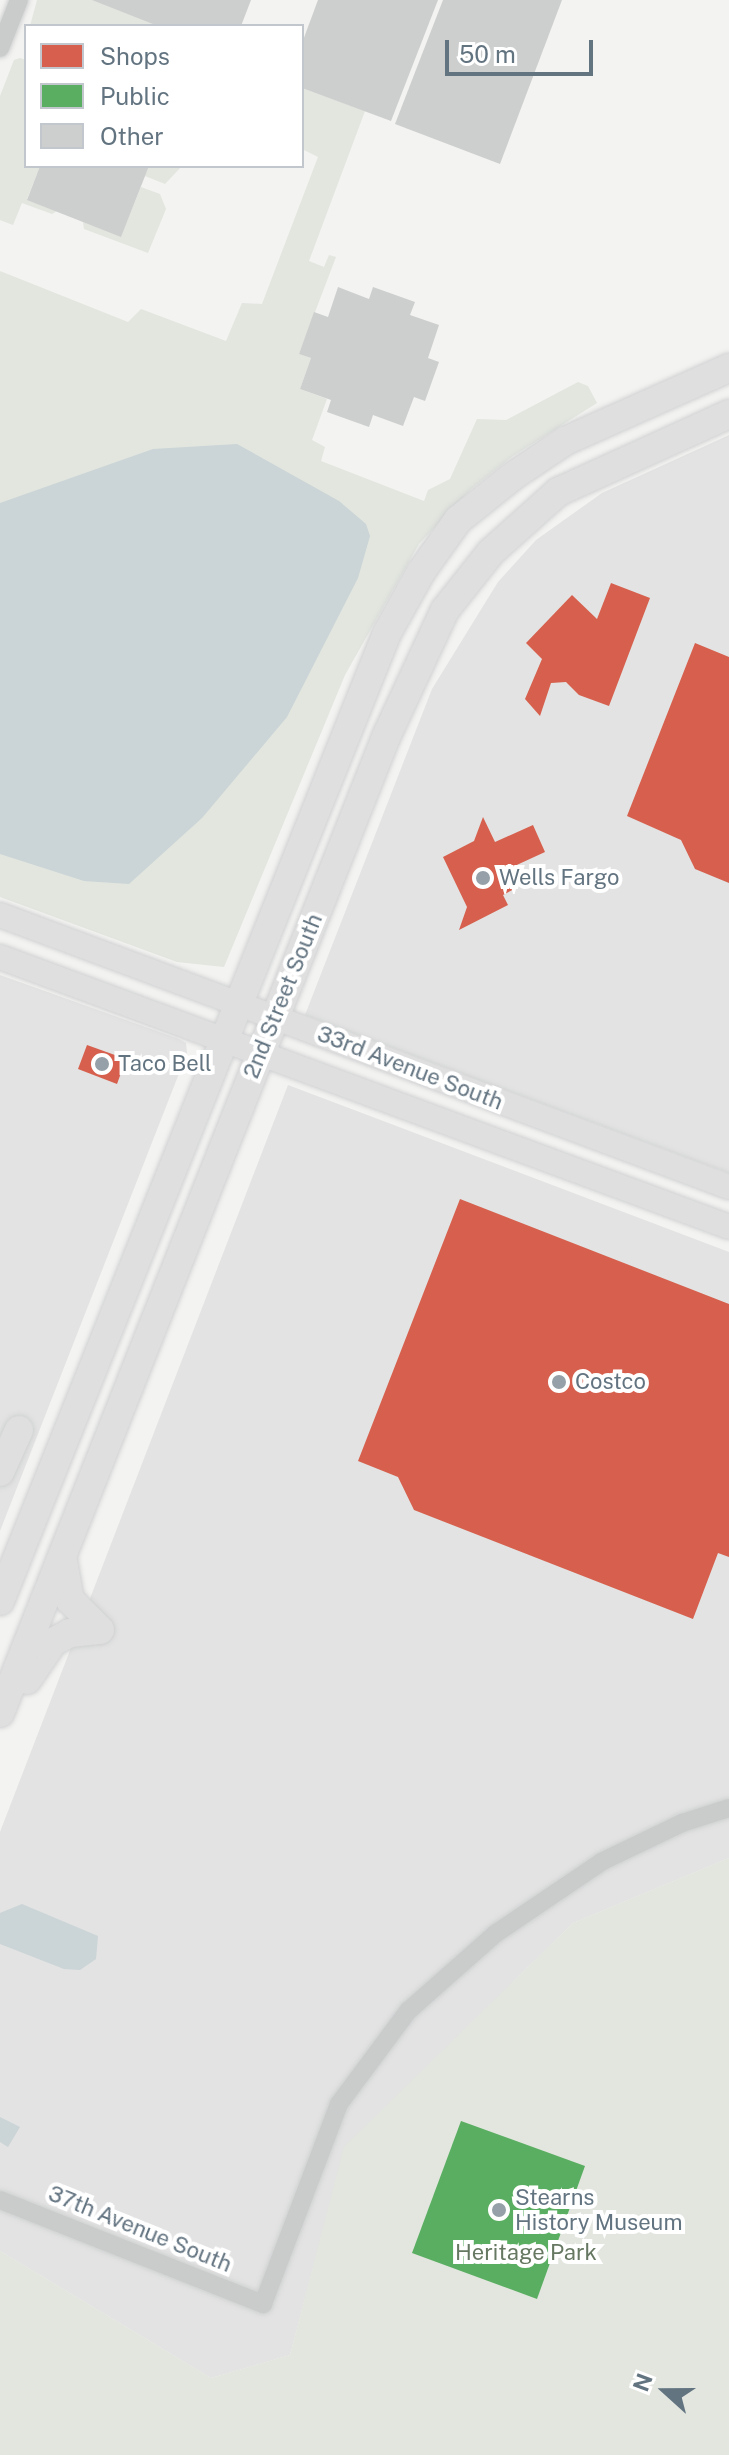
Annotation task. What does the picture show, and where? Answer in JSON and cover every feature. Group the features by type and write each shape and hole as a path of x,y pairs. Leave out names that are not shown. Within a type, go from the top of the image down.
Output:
{"main road":[{"name":"2nd Street South","path":"0,1601 10,1552 387,633 458,520 565,441 729,368"},
{"name":"2nd Street South","path":"0,1716 274,1016 404,695 445,610 491,552 558,492 729,414"},
{"name":"33rd Avenue South","path":"0,915 729,1187"},
{"name":"33rd Avenue South","path":"0,957 729,1227"},
{"path":"0,1449 19,1430 0,1472"},
{"path":"0,1716 53,1642 70,1633 100,1630 70,1600 64,1587 63,1554"}],"street":[{"path":"0,48 19,0"},
{"name":"37th Avenue South","path":"0,2200 263,2304 339,2104 408,2011 495,1934 603,1861 682,1823 729,1808"}],"shaded area":[{"path":"729,435 729,1173 305,1015 432,689 498,582 536,540 602,493"},
{"path":"237,444 339,501 366,524 370,536 358,578 287,717 202,818 129,884 84,881 0,854 0,503 153,449"},
{"path":"0,975 179,1039 186,1043 187,1053 0,1531"},
{"path":"288,1085 729,1252 729,1858 573,1923 345,2147 290,2355 211,2378 0,2251 0,1832"},
{"path":"22,1904 98,1936 96,1959 80,1970 64,1969 0,1944 0,1913"},
{"path":"0,2117 20,2127 8,2147 0,2142"}],"green space":[{"path":"37,0 94,0 155,24 31,24"},
{"path":"24,59 24,168 39,168 27,199 57,211 52,214 22,203 13,225 0,220 0,96 14,60"},
{"path":"304,89 365,111 309,261 324,267 329,255 336,257 299,354 311,358 300,389 327,399 312,440 325,447 321,461 424,501 428,490 450,479 477,419 506,420 578,382 588,386 597,403 513,456 470,490 419,544 345,675 224,967 177,962 0,897 0,271 128,322 141,309 226,341 242,303 262,304 318,157 304,150"},
{"path":"148,168 180,168 165,184 145,176"},
{"path":"141,187 160,194 166,209 148,253 84,229 83,222 121,236"},
{"name":"Heritage Park","path":"729,1858 729,2455 0,2455 0,2251 211,2378 290,2355 344,2147 573,1923"}],"building: Shops":[{"path":"611,583 650,598 609,706 579,695 566,682 551,683 540,716 525,699 542,659 526,643 572,595 597,619"},
{"path":"695,643 729,657 729,883 695,869 681,840 627,816"},
{"name":"Wells Fargo","path":"483,817 495,842 533,825 545,852 508,869 518,887 503,895 508,905 459,930 467,907 443,857 474,841"},
{"name":"Taco Bell","path":"87,1045 126,1059 117,1084 78,1069"},
{"name":"Costco","path":"460,1199 729,1304 729,1557 718,1553 693,1619 414,1510 398,1477 358,1461"}],"building: Public":[{"name":"Stearns History Museum","path":"461,2121 585,2166 537,2299 412,2253"}],"building: Other":[{"path":"92,0 251,0 242,24 153,24"},
{"path":"318,0 438,0 391,121 304,89 304,38"},
{"path":"443,0 562,0 500,164 395,124"},
{"path":"39,168 148,168 121,237 27,200"},
{"path":"338,287 369,299 373,287 415,302 410,315 439,325 428,358 439,362 425,401 414,397 403,426 373,415 369,427 327,412 331,400 300,389 311,358 299,354 314,312 328,317"}],"place":[{"name":"Wells Fargo","path":"483,878"},
{"name":"Taco Bell","path":"102,1064"},
{"name":"Costco","path":"559,1382"},
{"name":"Stearns History Museum","path":"499,2210"}]}
